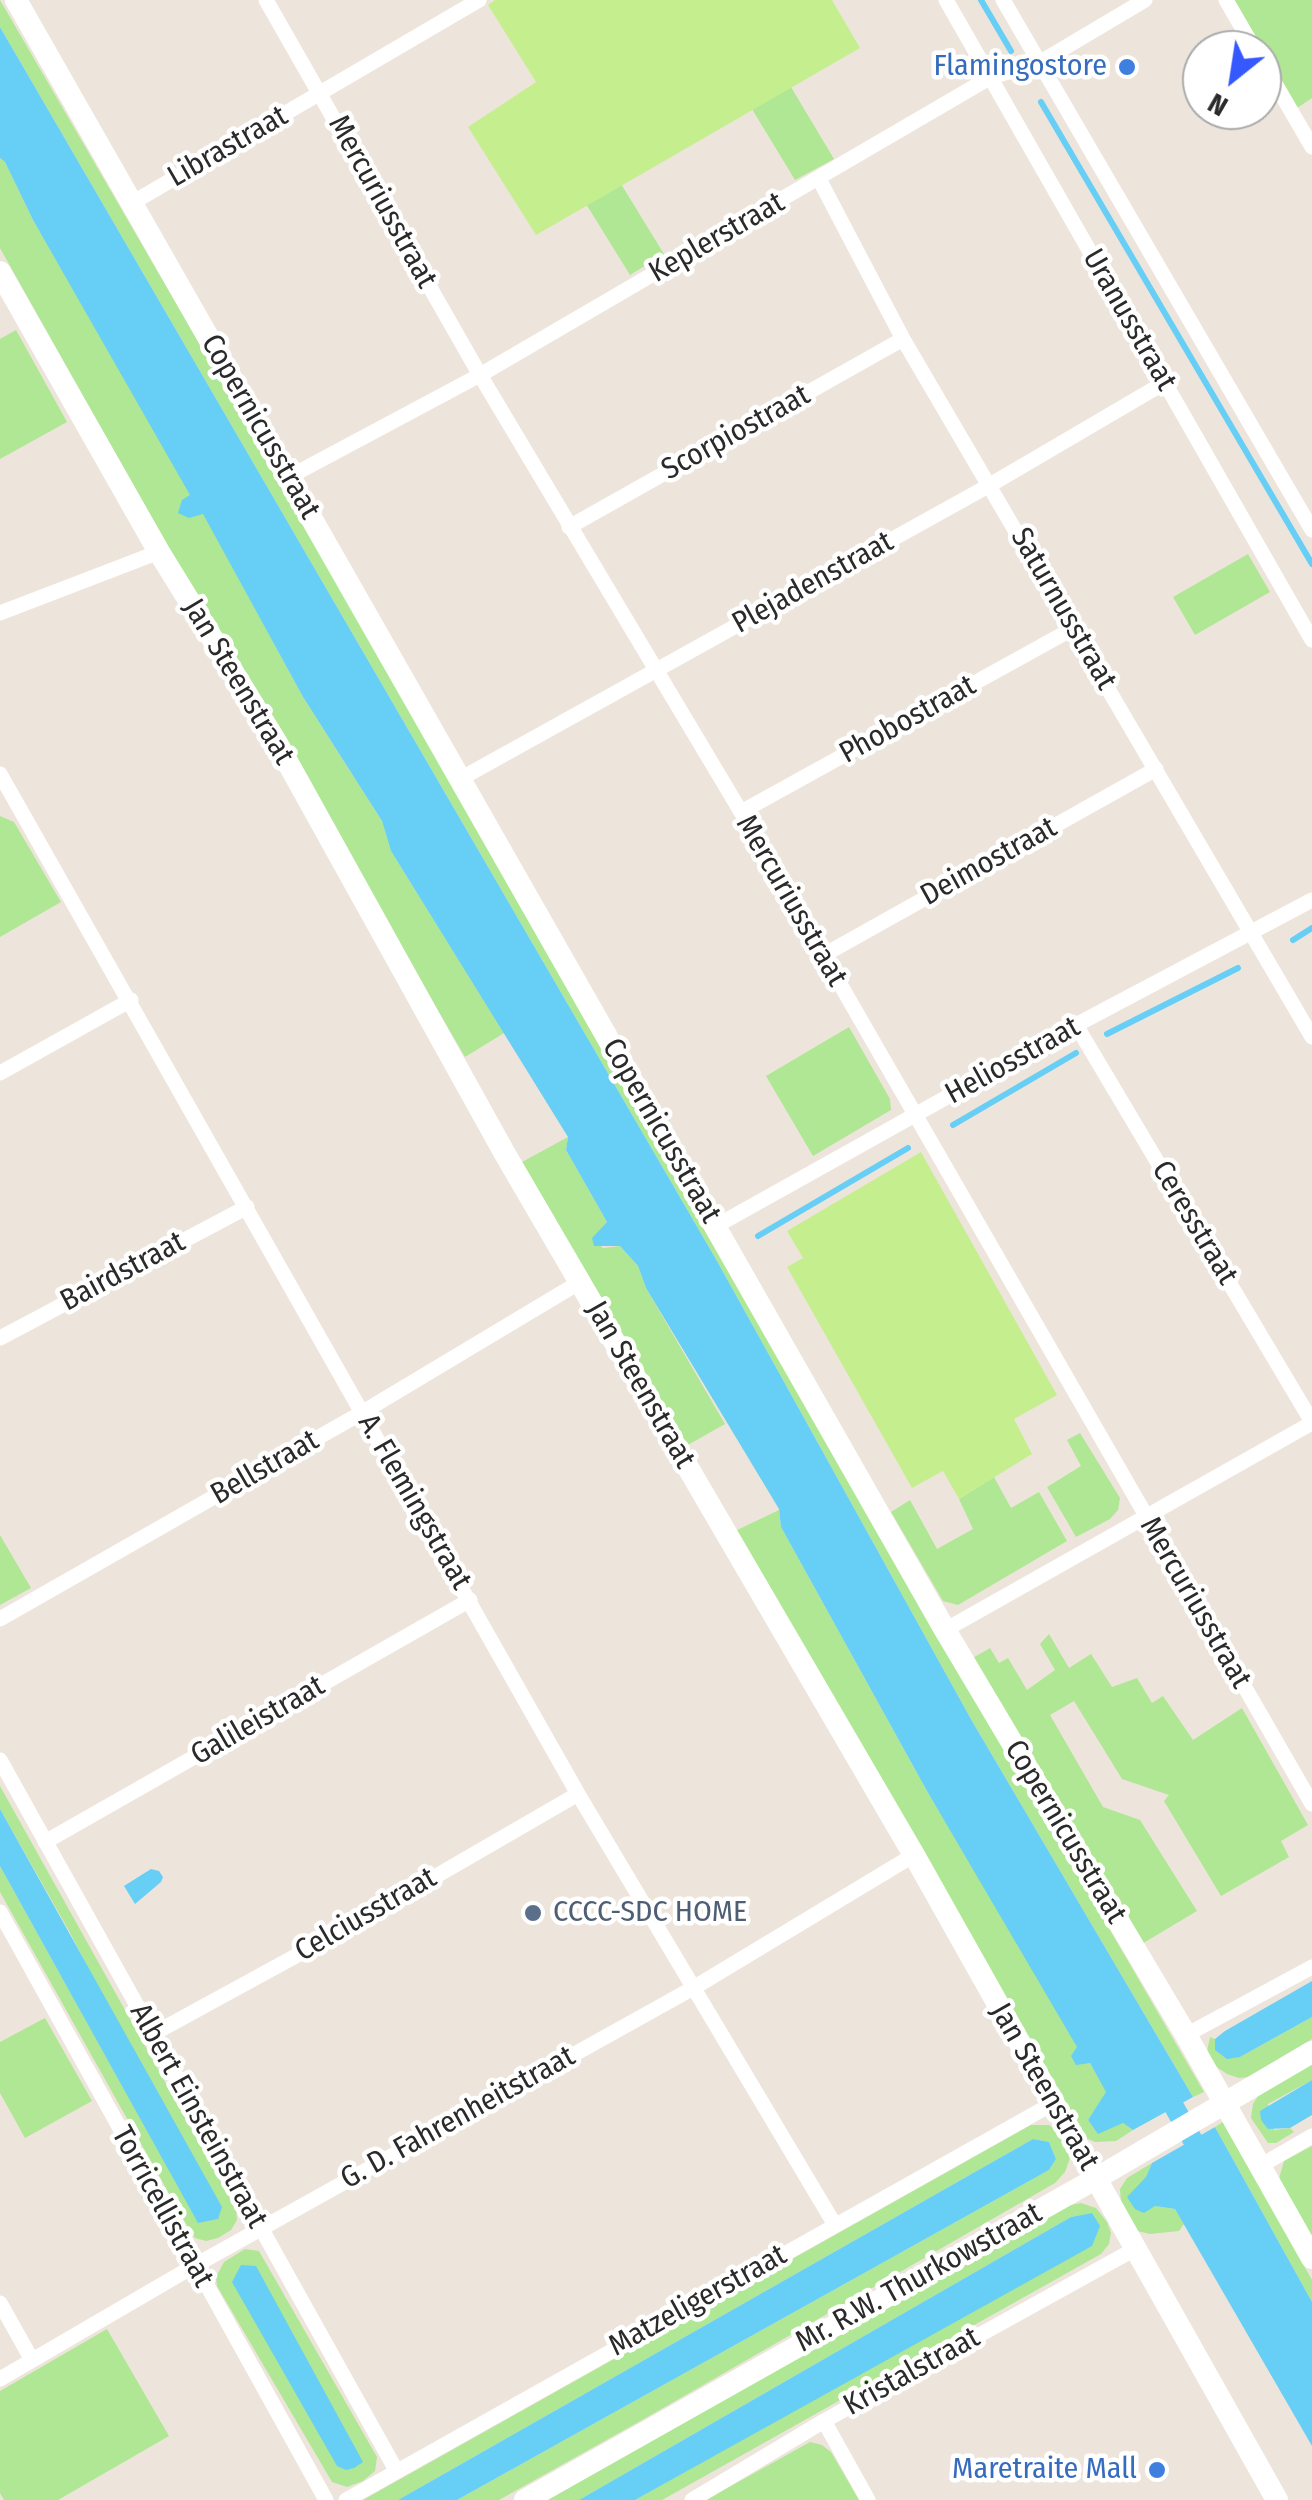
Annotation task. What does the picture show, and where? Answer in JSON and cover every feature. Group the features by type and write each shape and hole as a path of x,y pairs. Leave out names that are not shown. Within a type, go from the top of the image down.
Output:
{"street":[{"name":"Copernicusstraat","path":"16,0 945,1630 1186,2036 1218,2105 1260,2166 1312,2258"},
{"name":"Mercuriusstraat","path":"266,0 480,375 741,812 1312,1804"},
{"name":"Librastraat","path":"132,203 479,0"},
{"name":"Uranusstraat","path":"946,0 1312,640"},
{"name":"Uranusstraat","path":"1003,0 1312,530"},
{"name":"Keplerstraat","path":"288,478 480,375 990,77 1040,63 1145,0"},
{"path":"1226,0 1244,30"},
{"path":"1282,95 1312,147"},
{"name":"Saturnusstraat","path":"819,179 903,339 1312,1037"},
{"name":"Jan Steenstraat","path":"0,272 159,552 278,745 580,1282 914,1855 1276,2500"},
{"name":"Scorpiostraat","path":"569,527 903,339"},
{"name":"Plejadenstraat","path":"460,779 990,485 1164,383"},
{"path":"0,612 159,552"},
{"name":"Phobostraat","path":"741,812 1074,628"},
{"name":"Deimostraat","path":"822,956 1156,769"},
{"name":"A. Flemingstraat","path":"0,774 5,795 130,1000 578,1794 835,2225"},
{"name":"Heliosstraat","path":"716,1226 1076,1025 1312,900"},
{"path":"0,1074 130,1000"},
{"name":"Ceresstraat","path":"1076,1025 1312,1423"},
{"name":"Bairdstraat","path":"0,1338 247,1207"},
{"name":"Bellstraat","path":"0,1619 363,1412 580,1282"},
{"path":"945,1630 1312,1423"},
{"name":"Galileistraat","path":"45,1842 470,1600"},
{"name":"Albert Einsteinstraat","path":"0,1760 396,2470"},
{"name":"Celciusstraat","path":"153,2034 578,1794"},
{"name":"G. D. Fahrenheitstraat","path":"0,2378 695,1987 914,1855"},
{"name":"Torricellistraat","path":"0,1912 326,2500"},
{"path":"1186,2036 1312,1966"},
{"name":"Mr. R.W. Thurkowstraat","path":"525,2500 1097,2178 1312,2052"},
{"name":"Matzeligerstraat","path":"346,2500 1052,2104"},
{"path":"1260,2166 1312,2136"},
{"name":"Kristalstraat","path":"692,2500 824,2421 1135,2248"},
{"path":"0,2302 32,2360"},
{"path":"824,2421 868,2500"}],"green space":[{"path":"0,0 570,982 984,1713 1204,2092 1193,2097 972,1721 717,1261 0,27"},
{"path":"495,0 832,0 860,48 536,235 468,127 536,82 488,5"},
{"path":"1234,0 1312,0 1312,98 1297,108 1282,82 1282,30 1252,30"},
{"path":"791,87 834,159 795,180 752,109"},
{"path":"0,158 303,697 382,821 391,851 504,1033 465,1057 143,503 0,248"},
{"path":"621,184 664,254 630,275 586,204"},
{"path":"16,330 67,422 0,459 0,339"},
{"path":"1248,554 1270,592 1195,635 1173,597"},
{"path":"0,816 14,822 61,902 0,937"},
{"path":"849,1027 890,1099 891,1110 813,1156 766,1076"},
{"path":"568,1137 566,1150 607,1222 593,1238 603,1248 620,1246 638,1266 646,1288 725,1424 686,1446 522,1162"},
{"path":"921,1152 1057,1395 1014,1419 1032,1454 959,1499 943,1471 912,1488 787,1267 803,1258 787,1231"},
{"path":"1080,1433 1120,1498 1118,1510 1110,1519 1076,1537 1047,1487 1081,1466 1067,1440"},
{"path":"994,1477 1011,1508 1039,1492 1067,1541 958,1605 943,1601 891,1512 910,1500 937,1549 973,1529 959,1499"},
{"path":"779,1510 781,1527 927,1791 1107,2092 1088,2120 1098,2133 1123,2123 1133,2130 1116,2141 1095,2142 1086,2138 735,1531"},
{"path":"0,1535 31,1588 0,1605"},
{"path":"1049,1634 1069,1668 1091,1654 1112,1687 1137,1678 1152,1703 1163,1696 1193,1740 1242,1708 1308,1825 1281,1841 1289,1857 1221,1896 1164,1801 1169,1795 1122,1779 1074,1701 1050,1715 1103,1807 1140,1820 1197,1911 1140,1945 971,1659 990,1648 999,1663 1008,1658 1027,1690 1055,1670 1040,1644"},
{"path":"0,1786 236,2209 237,2220 231,2230 218,2238 206,2241 195,2238 190,2231 0,1892 0,1866 198,2222 218,2219 69,1931 0,1809"},
{"path":"1312,2017 1312,2039 1249,2077 1227,2074 1215,2066 1207,2051 1210,2037 1215,2039 1216,2050 1240,2057"},
{"path":"45,2018 92,2101 25,2138 0,2093 0,2042"},
{"path":"1312,2064 1312,2080 1268,2104 1274,2130 1290,2128 1294,2132 1276,2143 1268,2143 1251,2118 1253,2104 1260,2093"},
{"path":"1223,2122 1312,2280 1312,2302 1215,2127"},
{"path":"1031,2125 1049,2125 1059,2132 1070,2158 1055,2183 644,2419 499,2500 457,2500 1049,2170 1056,2159 1049,2142 1033,2139 398,2500 363,2500"},
{"path":"1312,2146 1312,2241 1278,2182 1284,2161"},
{"path":"1152,2163 1146,2177 1155,2206 1175,2209 1184,2224 1179,2231 1137,2231 1121,2203 1120,2189 1127,2178"},
{"path":"1081,2203 1096,2208 1107,2222 1109,2244 1101,2254 662,2500 635,2500 840,2385 1093,2213 1071,2217 579,2500 548,2500 1065,2206"},
{"path":"245,2249 259,2251 377,2457 375,2471 363,2481 347,2487 332,2482 217,2286 216,2277 224,2262"},
{"path":"107,2329 169,2436 58,2500 4,2500 0,2493 0,2391"},
{"path":"810,2442 831,2452 859,2500 706,2500"}],"water":[{"path":"0,27 717,1261 972,1721 1193,2097 1133,2130 1123,2123 1098,2134 1088,2120 1106,2092 1090,2063 1076,2065 1071,2056 1077,2047 927,1791 781,1527 779,1509 646,1288 638,1266 620,1246 594,1246 592,1238 607,1222 566,1150 568,1137 391,851 382,821 303,697 203,514 189,518 178,513 182,500 190,495 0,158"},
{"path":"0,1809 222,2207 218,2219 198,2223 0,1866"},
{"path":"151,1869 159,1871 161,1882 135,1904 124,1886"},
{"path":"1312,1981 1312,2017 1240,2057 1227,2059 1215,2050 1215,2039 1225,2031"},
{"path":"1312,2080 1312,2115 1290,2128 1268,2129 1260,2111"},
{"path":"1215,2127 1312,2302 1312,2446 1175,2209 1155,2206 1144,2213 1135,2209 1127,2197 1146,2177 1152,2163"},
{"path":"1033,2139 1049,2142 1056,2159 1049,2170 457,2500 398,2500"},
{"path":"1092,2213 1100,2226 1092,2246 635,2500 579,2500 1071,2217"},
{"path":"241,2265 256,2266 363,2462 354,2468 337,2466 232,2282"}],"waterway":[{"path":"981,0 1011,51"},
{"path":"1041,102 1312,564"},
{"path":"1293,940 1312,928"},
{"path":"1107,1034 1238,968"},
{"path":"953,1125 1076,1053"},
{"path":"758,1236 908,1148"},
{"path":"1163,2087 1205,2162"}],"place":[{"name":"Flamingostore","path":"1127,67"},
{"name":"CCCC-SDC HOME","path":"533,1913"},
{"name":"Maretraite Mall","path":"1157,2470"}]}
